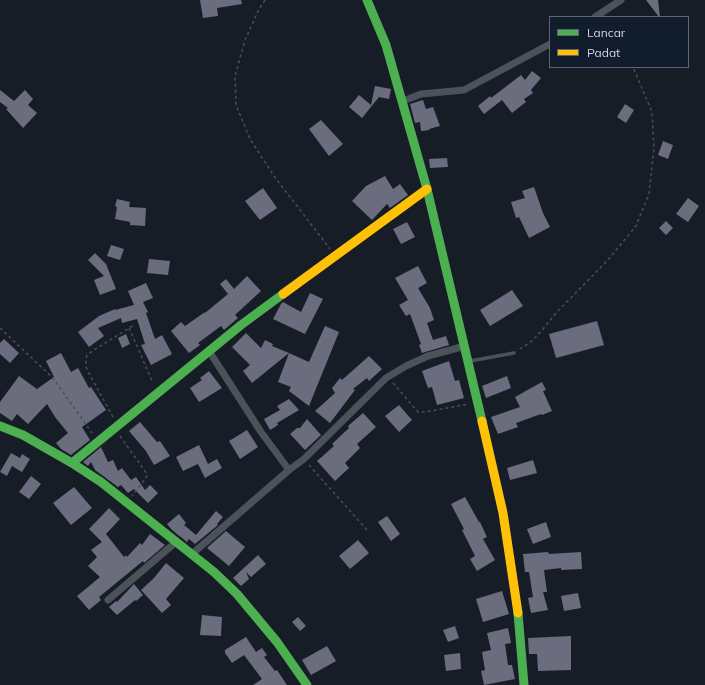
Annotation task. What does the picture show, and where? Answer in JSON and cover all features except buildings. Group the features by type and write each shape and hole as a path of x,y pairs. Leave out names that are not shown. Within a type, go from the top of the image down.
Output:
{"street":[{"path":"367,0 386,45 403,101 427,189 478,402 503,513 518,610 524,685"},
{"path":"597,16 621,0"},
{"path":"403,101 421,94 464,90 549,45"},
{"path":"72,463 241,325 427,189"},
{"path":"192,554 289,470 304,459 388,377 406,366 428,356 465,346"},
{"path":"209,351 261,432 289,470"},
{"path":"0,426 23,435 72,463 101,482 214,572 237,594 277,642 307,685"},
{"path":"108,600 176,542"}],"lane":[{"path":"468,361 514,353"}],"path":[{"path":"265,0 244,40 235,76 236,105 250,139 274,176 335,256"},
{"path":"514,353 532,341 557,312 607,261 636,226 649,194 654,148 652,112 633,68"},
{"path":"126,502 147,476 145,470 116,426 86,367 86,360 88,355 94,350 134,325"},
{"path":"0,328 53,378 98,442"},
{"path":"129,328 158,393"},
{"path":"388,377 418,412 478,402"},
{"path":"304,459 367,530"}],"traffic: fast":[{"path":"367,0 386,45 427,189 482,421"},
{"path":"72,463 241,325 283,294"},
{"path":"0,426 23,435 72,463 101,482 214,572 237,594 277,642 307,685"},
{"path":"518,613 524,685"}],"traffic: slow":[{"path":"283,294 427,189"},
{"path":"482,421 503,513 518,613"}]}
